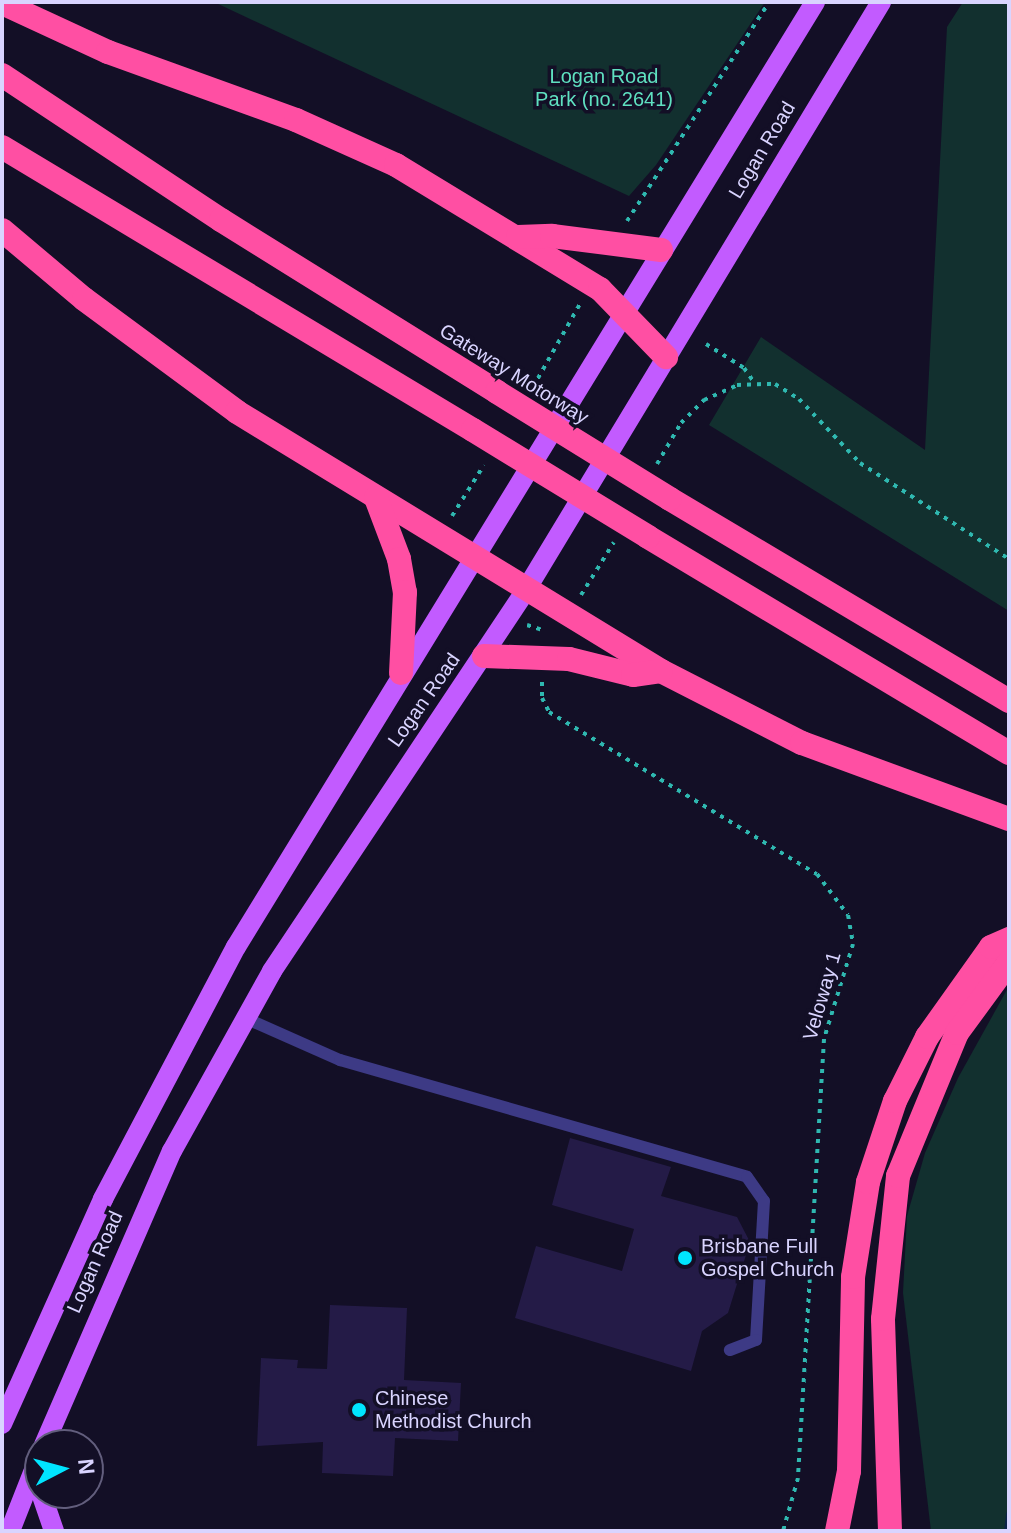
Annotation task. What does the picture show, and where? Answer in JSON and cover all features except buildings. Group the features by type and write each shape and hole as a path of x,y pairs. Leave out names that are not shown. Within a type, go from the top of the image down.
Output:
{"highway":[{"path":"2,3 153,70 341,138 518,237 600,289 666,357"},
{"name":"Gateway Motorway","path":"2,75 221,220 497,392 1009,701"},
{"path":"2,147 1009,753"},
{"path":"2,230 192,382 661,671 802,743 1009,819"},
{"path":"518,237 552,236 661,250"},
{"path":"376,498 399,559 405,592 401,673"},
{"path":"484,656 569,659 633,675 661,671"},
{"path":"837,1531 847,1494 853,1277 868,1182 895,1101 927,1037 991,947 1009,939"},
{"path":"890,1531 883,1319 898,1176 957,1033 1009,962"}],"main road":[{"name":"Logan Road","path":"2,1424 79,1249 182,1043 401,673 815,2"},
{"name":"Logan Road","path":"51,1429 137,1225 245,1018 319,896 484,656 527,588 881,2"},
{"path":"10,1531 24,1504"},
{"path":"47,1509 54,1531"}],"lane":[{"path":"245,1018 340,1060 747,1177 764,1201 756,1340 730,1350"}],"path":[{"path":"619,231 769,2"},
{"path":"706,344 744,368 753,381"},
{"path":"650,477 691,412 722,392 753,381 785,389 860,463 1009,559"},
{"path":"575,603 620,531"},
{"name":"Veloway 1","path":"542,679 542,698 549,712 817,874 848,915 853,944 824,1039 798,1478 783,1531"}],"green space":[{"name":"Logan Road Park (no. 2641)","path":"214,2 765,2 656,165 629,196"},
{"path":"963,2 1009,2 1009,611 709,425 761,337 925,450 947,27"},
{"path":"1009,986 1009,1531 931,1531 903,1293 907,1216 925,1153 958,1078"}],"waterway":[{"path":"1007,1531 1009,1514"}],"place":[{"name":"Brisbane Full Gospel Church","path":"685,1258"},
{"name":"Chinese Methodist Church","path":"359,1410"}]}
